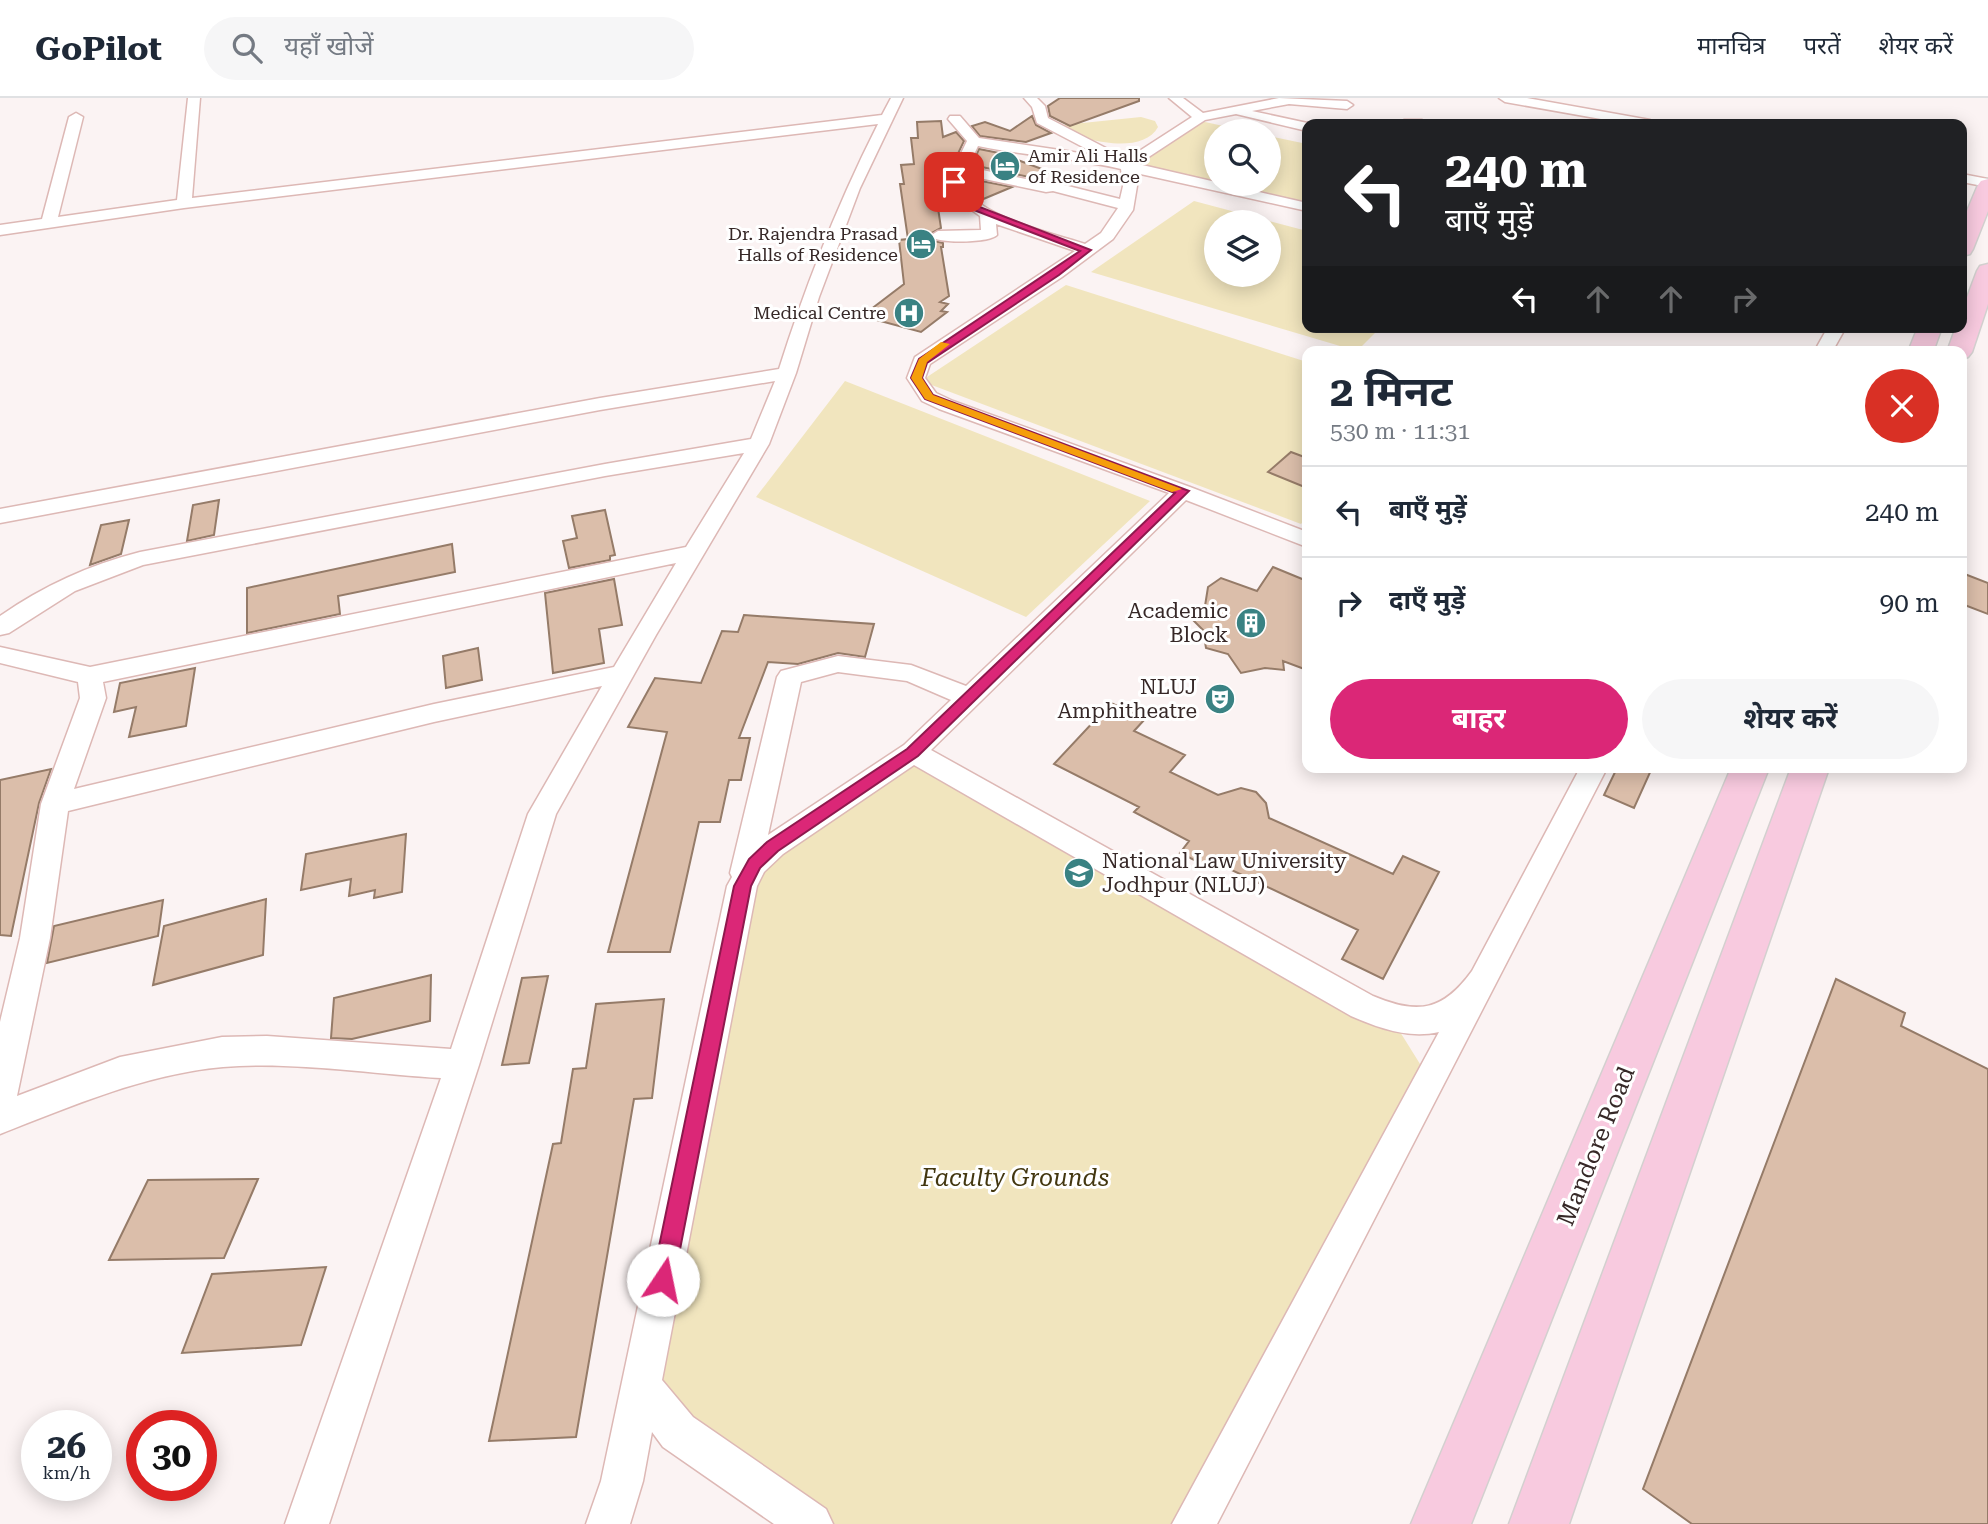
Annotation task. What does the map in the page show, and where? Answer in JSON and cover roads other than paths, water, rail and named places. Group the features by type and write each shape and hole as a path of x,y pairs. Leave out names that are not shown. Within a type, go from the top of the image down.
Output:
{"highway":[{"path":"1967,236 1988,184"},
{"path":"1967,330 1988,271"},
{"name":"Mandore Road","path":"1441,1524 1748,773"},
{"path":"1539,1524 1808,773"}],"street":[{"path":"184,203 194,98"},
{"path":"1030,98 1038,106 1042,120 1128,165"},
{"path":"1175,98 1201,117"},
{"path":"1505,98 1622,119"},
{"path":"1128,165 1201,117 1284,99 1347,106"},
{"path":"0,230 891,108"},
{"path":"307,1524 462,1065 542,814 622,673 759,444 788,373 810,296 853,188 891,108"},
{"path":"1232,111 1302,126"},
{"path":"48,223 76,117"},
{"path":"956,119 974,141 1128,165 1302,206"},
{"path":"974,141 954,182 961,196 987,214 1087,250"},
{"path":"1128,165 1130,186 1126,205 1107,236 1056,273 922,361 916,378 929,397 1302,538"},
{"path":"960,170 1046,188 1052,186 1126,205"},
{"path":"1967,179 1988,184"},
{"path":"938,236 989,234 987,214"},
{"path":"981,299 1004,306"},
{"path":"951,340 933,334 952,320"},
{"path":"0,516 600,404 788,373"},
{"path":"0,627 66,584 140,559 605,470 759,444"},
{"path":"742,886 754,864 773,846 913,752 1183,491"},
{"path":"0,656 90,676 694,552"},
{"path":"608,1524 622,1482 742,886 790,677 838,664 911,673 970,697"},
{"path":"55,804 434,713 622,673"},
{"path":"0,1095 36,938 55,804 93,698 90,676"},
{"path":"913,752 1362,1006 1394,1020 1434,1020 1464,1006 1483,981"},
{"path":"1194,1524 1591,773"},
{"path":"0,1118 120,1072 222,1052 267,1051 462,1065"},
{"path":"642,1385 678,1432 811,1524"}],"place":[{"name":"Amir Ali Halls of Residence","path":"1005,166"},
{"name":"Dr. Rajendra Prasad Halls of Residence","path":"921,244"},
{"name":"Medical Centre","path":"909,313"},
{"name":"Academic Block","path":"1251,623"},
{"name":"NLUJ Amphitheatre","path":"1220,699"},
{"name":"National Law University Jodhpur (NLUJ)","path":"1079,873"}],"park label":[{"name":"Faculty Grounds","path":"1015,1178"}]}
